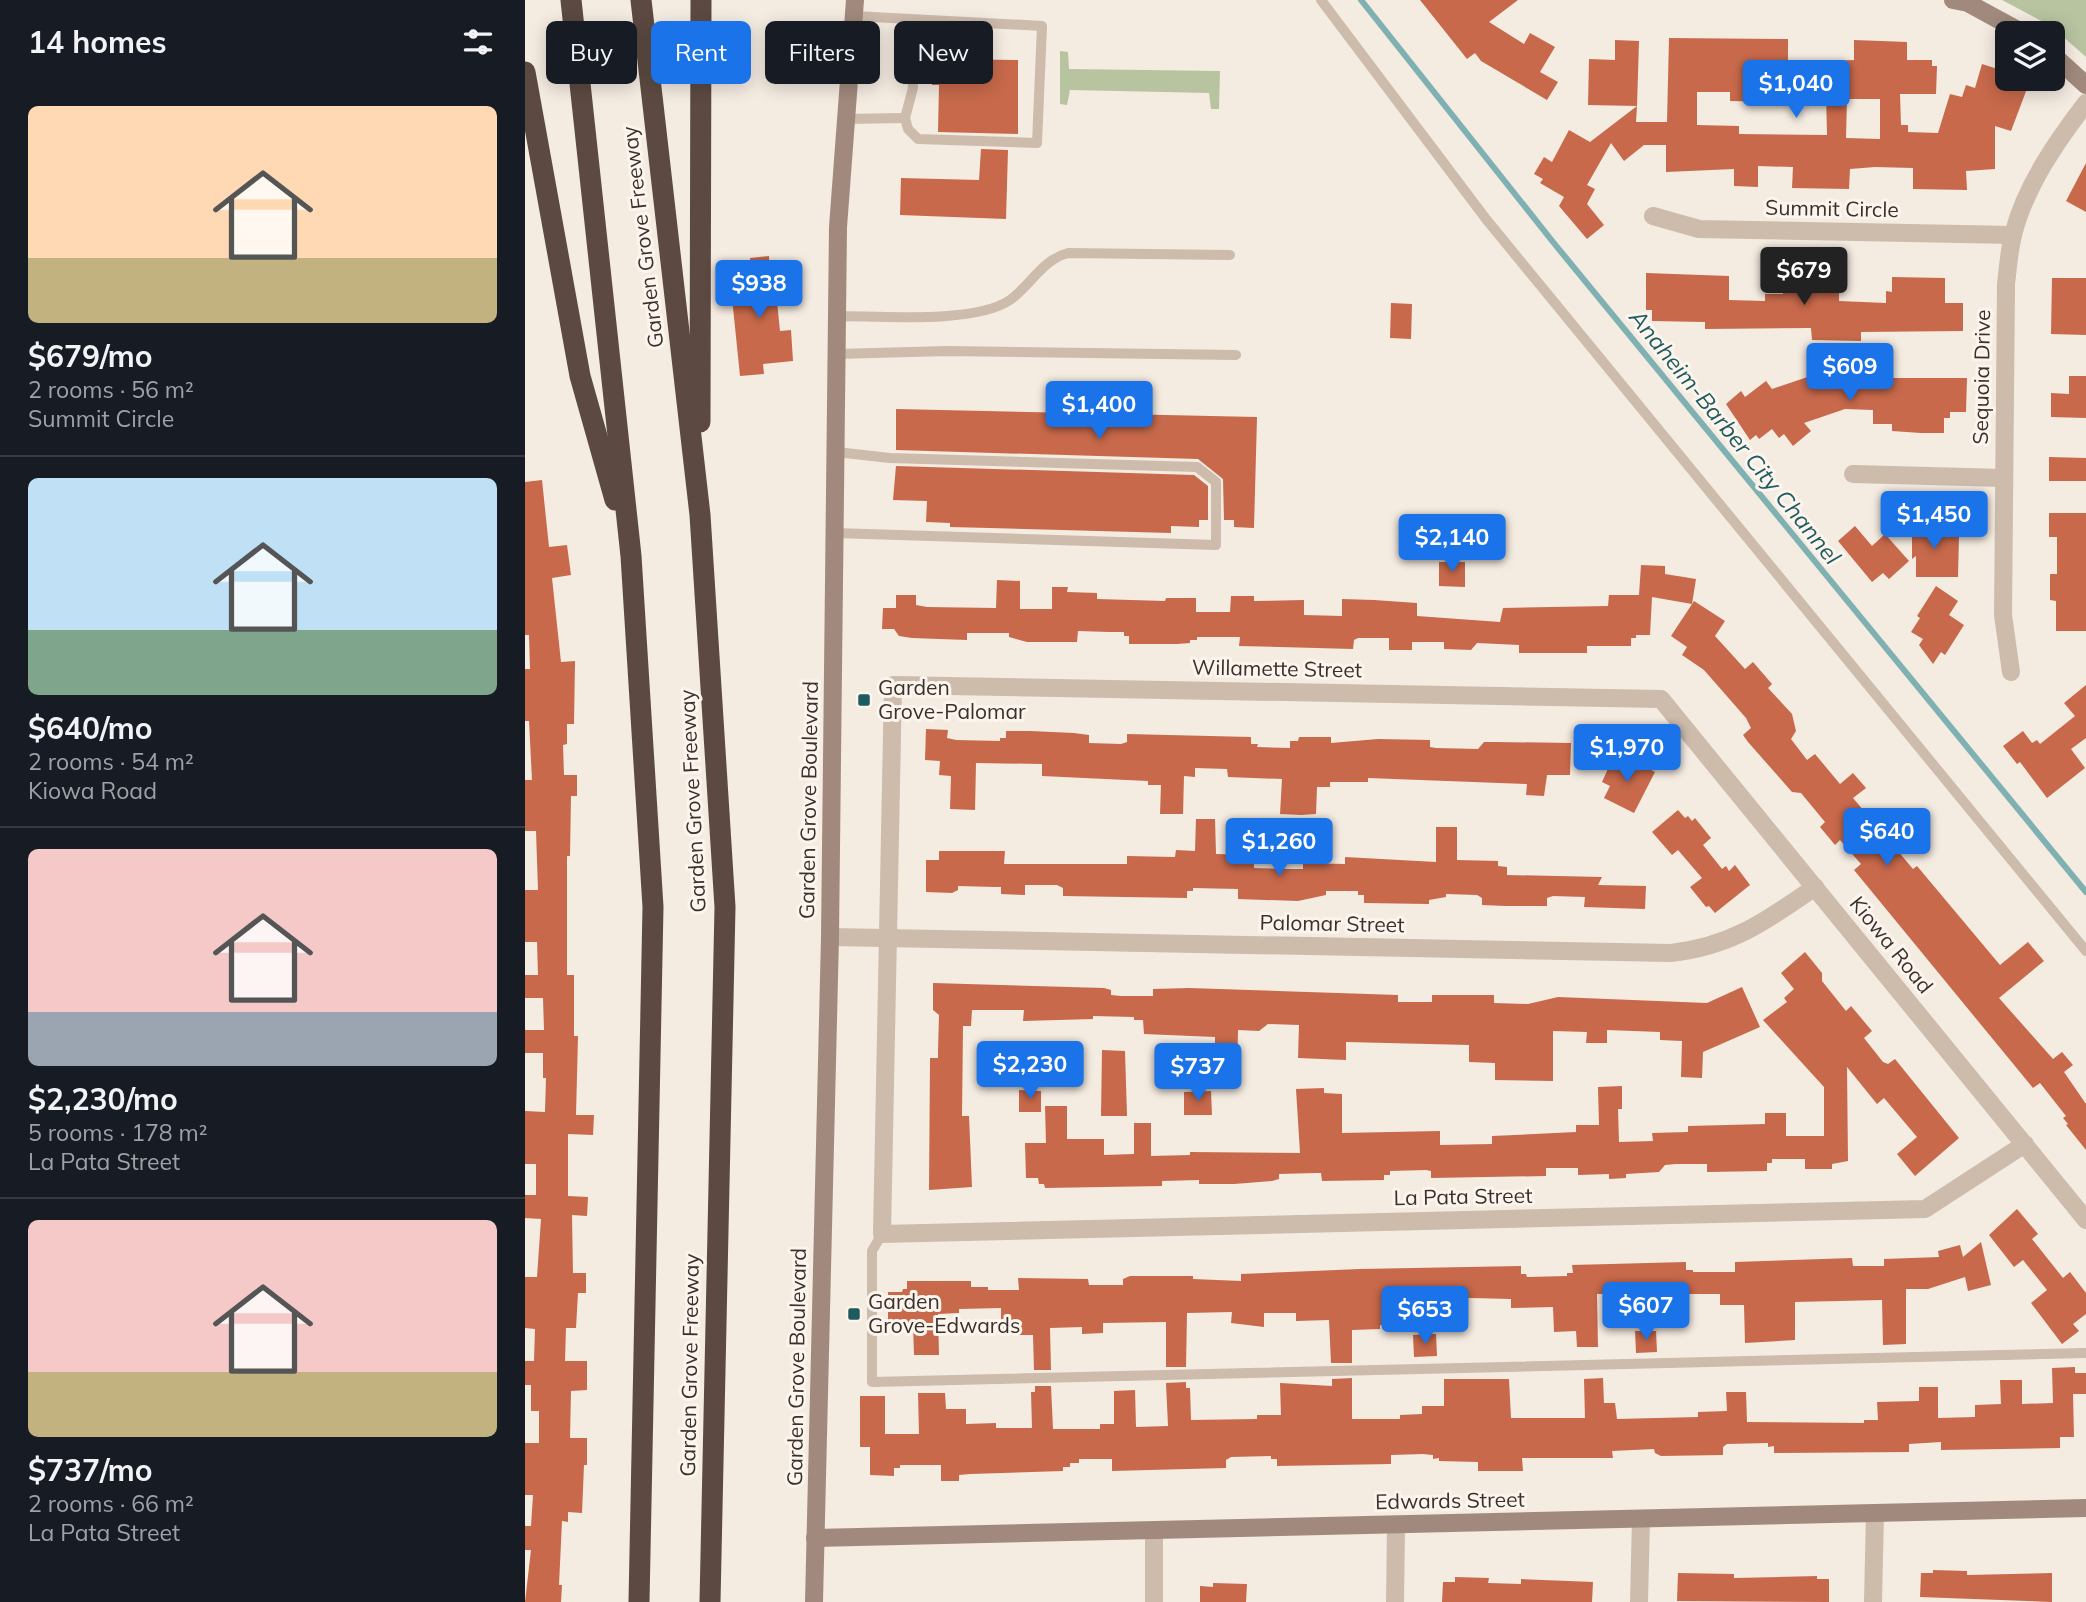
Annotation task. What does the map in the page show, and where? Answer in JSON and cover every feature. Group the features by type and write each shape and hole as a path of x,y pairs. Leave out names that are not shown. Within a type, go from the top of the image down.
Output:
{"highway":[{"path":"571,0 631,556 653,907 639,1602"},
{"name":"Garden Grove Freeway","path":"641,0 699,515 725,907 710,1602"},
{"path":"699,515 701,0"},
{"path":"525,72 580,376 631,556"}],"main road":[{"path":"1952,0 1968,3 2001,21"},
{"name":"Garden Grove Boulevard","path":"814,1602 830,937 837,316 845,118 854,8"},
{"path":"2065,66 2086,85"},
{"name":"Edwards Street","path":"815,1538 2086,1508"}],"street":[{"name":"Sequoia Drive","path":"2011,672 2003,615 2006,284 2013,235 2037,176 2062,134 2086,103"},
{"name":"Summit Circle","path":"1653,216 1699,229 2013,235"},
{"path":"1853,474 2004,478"},
{"name":"Willamette Street","path":"888,937 893,685 1661,699"},
{"name":"Kiowa Road","path":"1661,699 2086,1220"},
{"name":"Palomar Street","path":"830,937 1671,953 1703,949 1729,941 1755,929 1815,887"},
{"path":"882,1234 888,937"},
{"name":"La Pata Street","path":"882,1234 1925,1209 2025,1143"},
{"path":"1873,1602 1875,1513"},
{"path":"1639,1602 1641,1519"},
{"path":"1395,1602 1396,1525"},
{"path":"1154,1531 1154,1602"}],"lane":[{"path":"1321,0 1486,219 2086,951"},
{"path":"854,8 909,19 1041,26 1037,143 918,139 908,129 905,118 913,88 909,19"},
{"path":"845,118 905,118"},
{"path":"837,316 950,316 995,307 1010,300 1054,257 1068,253 1230,254"},
{"path":"837,354 947,351 1236,355"},
{"path":"835,533 1216,545 1216,482 1197,467 890,458 836,452"},
{"path":"882,1234 872,1251 872,1382 2086,1353"}],"green space":[{"path":"2002,0 2086,0 2086,57 2065,38 2065,21 2042,21"},
{"path":"1060,51 1068,52 1069,69 1220,71 1219,109 1211,109 1209,93 1070,90 1067,105 1060,104"}],"building":[{"path":"1420,0 1518,0 1489,22 1524,44 1530,33 1555,47 1540,72 1558,82 1547,100 1481,61 1475,53 1467,59"},
{"path":"1669,38 1788,39 1788,61 1854,60 1854,40 1907,42 1907,60 1932,60 1932,66 1937,66 1936,94 1900,94 1901,125 1908,125 1908,132 1938,133 1950,94 1962,97 1966,85 1975,88 1982,64 1995,68 1995,91 2026,91 2011,131 1995,126 1995,169 1966,171 1967,190 1913,189 1913,168 1875,167 1850,169 1849,189 1792,188 1793,167 1758,166 1758,187 1734,186 1734,169 1666,172 1666,145 1644,145 1624,161 1611,143 1587,185 1595,189 1587,204 1604,225 1587,239 1559,206 1564,197 1540,183 1543,179 1534,174 1544,157 1552,162 1569,130 1590,142 1637,106 1636,122 1667,122","holes":["1697,92 1730,92 1730,101 1783,102 1784,93 1826,93 1827,135 1739,134 1739,126 1697,125","1847,99 1880,99 1880,139 1846,138"]},
{"path":"1615,40 1639,41 1637,106 1588,105 1589,59 1615,60"},
{"path":"993,60 1018,60 1018,134 938,132 939,85 932,85 993,84"},
{"path":"981,149 1008,150 1006,219 900,215 901,178 979,180"},
{"path":"2086,163 2086,212 2066,201"},
{"path":"769,256 770,272 774,272 780,331 791,330 793,361 763,364 764,374 740,376 730,278 751,276 750,258"},
{"path":"1646,273 1729,276 1729,300 1765,301 1765,294 1783,294 1783,277 1836,276 1835,293 1839,293 1839,301 1886,303 1886,291 1892,292 1892,277 1945,278 1945,303 1963,303 1963,331 1861,332 1861,341 1812,340 1811,328 1705,329 1705,322 1652,321 1652,310 1646,310"},
{"path":"2052,278 2086,278 2086,335 2051,334"},
{"path":"1391,303 1412,304 1411,339 1390,338"},
{"path":"1846,364 1851,378 1967,378 1966,412 1950,412 1950,418 1944,418 1944,433 1921,433 1892,431 1892,424 1873,424 1873,410 1845,409 1804,423 1811,431 1793,446 1784,434 1779,438 1772,429 1759,439 1756,435 1750,440 1726,404 1741,391 1745,397 1766,381 1772,389"},
{"path":"2069,376 2086,376 2086,418 2051,417 2051,393 2069,394"},
{"path":"896,409 1257,417 1254,528 1234,527 1234,520 1224,520 1223,479 1198,459 896,450"},
{"path":"2049,457 2086,458 2086,481 2049,481"},
{"path":"896,466 1194,475 1208,486 1208,520 1199,520 1199,527 1171,526 1171,533 950,527 950,523 926,522 927,501 893,500"},
{"path":"542,480 549,547 567,545 571,575 552,578 561,662 575,661 574,724 567,724 567,744 563,745 564,775 577,775 577,796 571,796 570,856 567,856 567,975 574,975 574,1036 578,1036 576,1115 594,1115 593,1135 568,1134 568,1196 588,1197 587,1216 572,1215 573,1273 586,1273 586,1293 578,1293 576,1328 566,1328 565,1361 587,1361 587,1390 571,1391 570,1438 587,1438 587,1465 584,1465 582,1513 568,1512 568,1522 562,1521 559,1585 562,1585 561,1602 525,1602 531,1550 525,1550 525,1526 531,1526 533,1495 525,1495 525,1443 539,1443 539,1411 531,1411 531,1385 525,1385 525,1361 534,1361 535,1329 525,1328 525,1277 537,1277 541,1219 525,1218 525,1195 536,1195 536,1164 525,1164 525,1111 545,1112 546,1078 543,1078 543,1053 525,1053 525,1030 544,1030 543,998 525,998 525,975 538,975 537,942 525,942 525,890 538,890 536,831 525,831 525,780 532,780 529,721 525,721 525,669 530,669 529,635 525,635 525,482"},
{"path":"2049,513 2086,513 2086,631 2056,631 2056,601 2050,600 2050,574 2057,574 2057,537 2049,537"},
{"path":"1912,519 1936,519 1935,536 1959,536 1958,577 1916,577 1916,556 1912,559"},
{"path":"1855,526 1872,546 1885,534 1909,561 1889,579 1883,573 1872,582 1838,541"},
{"path":"1439,562 1465,562 1465,587 1439,586"},
{"path":"1641,565 1665,566 1665,574 1696,579 1692,604 1652,597 1650,635 1636,635 1636,638 1631,638 1631,646 1587,646 1587,653 1519,653 1519,645 1477,643 1471,650 1444,649 1444,642 1412,642 1412,650 1389,650 1389,638 1358,638 1354,640 1353,649 1239,646 1240,637 1197,637 1197,640 1190,640 1190,643 1177,644 1129,644 1129,636 1124,636 1124,632 1078,631 1077,642 1027,642 1009,637 1009,633 967,633 967,640 912,638 899,636 894,629 882,629 883,608 896,608 896,595 916,595 916,605 927,607 996,608 997,580 1020,581 1020,609 1052,609 1052,587 1068,587 1067,592 1097,593 1097,599 1165,601 1166,598 1196,598 1196,612 1230,612 1231,596 1254,596 1254,601 1304,600 1304,615 1342,616 1342,599 1374,600 1417,603 1417,616 1500,622 1503,608 1608,606 1609,595 1639,595"},
{"path":"1936,586 1958,601 1949,615 1964,625 1945,655 1941,652 1933,664 1919,645 1923,639 1911,632 1920,618 1917,616"},
{"path":"1694,601 1725,621 1715,636 1745,669 1753,662 1772,684 1768,688 1792,714 1796,731 1791,739 1807,760 1815,754 1840,784 1853,773 1866,788 1853,798 1913,869 1917,866 2000,965 2028,942 2044,961 1999,998 2053,1059 2062,1052 2073,1065 2064,1072 2086,1104 2086,1150 2066,1125 2068,1124 2063,1118 2066,1116 2040,1083 2033,1088 1854,870 1861,864 1840,840 1835,845 1820,827 1825,822 1801,793 1792,792 1748,742 1743,735 1751,728 1746,718 1704,670 1682,655 1687,647 1671,636"},
{"path":"2086,685 2086,738 2071,749 2085,768 2047,798 2020,762 2017,764 2003,746 2023,731 2032,743 2037,740 2040,744 2075,716 2064,703"},
{"path":"926,729 948,730 947,738 956,740 1000,741 1000,738 1006,738 1006,731 1030,731 1089,735 1089,743 1121,744 1127,742 1127,734 1251,737 1251,744 1258,744 1257,747 1290,748 1290,741 1298,741 1299,737 1331,737 1331,743 1378,739 1430,740 1430,747 1478,749 1484,742 1571,743 1570,775 1547,775 1544,796 1526,795 1527,784 1368,778 1368,782 1330,782 1330,787 1317,787 1316,814 1301,815 1280,814 1282,779 1228,777 1227,769 1195,768 1195,777 1184,776 1183,814 1160,814 1161,785 1148,785 1148,781 1042,776 1042,764 976,763 975,810 950,809 951,776 939,775 940,761 925,760"},
{"path":"1612,760 1626,767 1632,767 1635,762 1655,772 1634,813 1604,798 1610,786 1602,782"},
{"path":"1678,810 1685,818 1688,816 1692,821 1695,818 1711,838 1703,845 1722,869 1726,866 1729,871 1735,865 1750,885 1715,913 1709,906 1706,907 1690,887 1702,878 1678,850 1672,855 1652,832"},
{"path":"1196,819 1215,819 1216,854 1254,855 1254,868 1284,869 1303,869 1303,863 1345,864 1345,857 1436,862 1436,827 1457,827 1457,860 1498,861 1498,866 1507,867 1507,875 1602,877 1598,885 1646,886 1645,909 1584,907 1585,897 1553,896 1547,898 1547,906 1482,905 1482,898 1477,895 1446,894 1446,897 1429,900 1429,904 1364,903 1364,895 1358,895 1358,891 1326,891 1326,895 1298,901 1238,899 1238,889 1193,888 1193,891 1187,891 1187,898 1063,896 1063,888 1057,885 1025,885 1025,895 1001,894 1001,887 958,886 958,890 952,893 926,892 926,860 939,860 939,851 1005,851 1004,864 1127,864 1127,856 1175,857 1176,850 1195,851"},
{"path":"1805,952 1822,973 1822,981 1846,1011 1851,1006 1872,1031 1864,1038 1883,1062 1888,1064 1895,1059 1959,1138 1915,1176 1897,1154 1917,1137 1884,1098 1877,1104 1847,1067 1848,1161 1832,1164 1832,1169 1805,1169 1805,1159 1772,1159 1772,1163 1767,1163 1767,1171 1707,1172 1707,1164 1676,1164 1665,1165 1659,1172 1626,1174 1626,1178 1609,1179 1609,1174 1578,1175 1578,1168 1546,1168 1546,1176 1431,1178 1431,1171 1426,1170 1390,1171 1390,1175 1384,1175 1384,1180 1322,1181 1321,1173 1279,1174 1279,1179 1272,1181 1199,1184 1199,1180 1162,1181 1162,1186 1045,1188 1044,1184 1039,1184 1038,1178 1026,1178 1025,1143 1046,1143 1045,1106 1067,1106 1067,1139 1104,1139 1104,1155 1134,1154 1134,1123 1151,1123 1151,1156 1190,1155 1190,1152 1300,1153 1296,1089 1324,1088 1324,1093 1342,1094 1342,1133 1440,1131 1440,1145 1492,1144 1492,1136 1576,1132 1576,1125 1599,1125 1598,1087 1622,1086 1622,1109 1618,1109 1619,1142 1653,1141 1652,1133 1688,1132 1688,1126 1765,1124 1765,1113 1786,1113 1786,1136 1824,1136 1824,1087 1763,1020 1787,1002 1784,998 1794,989 1781,973"},
{"path":"933,983 1104,988 1111,990 1111,995 1121,996 1153,996 1153,989 1189,988 1398,995 1398,1002 1432,1002 1432,995 1494,995 1494,1003 1528,1004 1558,997 1707,1003 1742,987 1760,1027 1703,1052 1702,1078 1681,1077 1682,1041 1660,1040 1660,1032 1607,1030 1607,1043 1586,1043 1587,1032 1553,1031 1553,1081 1495,1080 1495,1063 1469,1062 1469,1045 1346,1042 1346,1060 1298,1058 1299,1025 1268,1024 1259,1031 1238,1030 1237,1081 1215,1080 1215,1037 1144,1034 1143,1020 1134,1020 1134,1017 1093,1016 1093,1019 1023,1021 1024,1010 972,1010 971,1026 963,1026 962,1116 969,1116 972,1187 929,1190 930,1058 938,1058 939,1015 933,1010"},
{"path":"1102,1050 1125,1051 1127,1116 1101,1116"},
{"path":"1019,1090 1041,1091 1041,1112 1019,1112"},
{"path":"1211,1091 1212,1115 1184,1115 1184,1092"},
{"path":"2017,1209 2038,1234 2032,1239 2063,1278 2070,1272 2086,1293 2086,1314 2073,1324 2079,1331 2062,1344 2031,1303 2047,1290 2023,1260 2014,1267 1989,1235"},
{"path":"1981,1242 1991,1285 1968,1291 1965,1277 1928,1289 1906,1289 1906,1344 1883,1345 1882,1300 1795,1302 1795,1340 1745,1343 1744,1305 1720,1305 1720,1294 1597,1294 1598,1347 1577,1347 1576,1331 1554,1332 1553,1307 1511,1308 1511,1299 1431,1297 1431,1301 1423,1301 1423,1325 1380,1325 1380,1329 1352,1330 1352,1363 1331,1363 1329,1320 1296,1321 1296,1313 1264,1313 1264,1327 1231,1323 1232,1312 1187,1313 1186,1367 1166,1367 1166,1322 1103,1323 1103,1333 1082,1334 1082,1327 1050,1328 1051,1370 1034,1370 1033,1335 1001,1335 1001,1308 959,1309 959,1313 938,1314 939,1355 914,1355 913,1324 888,1324 888,1292 902,1292 907,1289 907,1281 971,1281 971,1287 1019,1290 1018,1278 1088,1279 1089,1285 1123,1285 1123,1279 1130,1276 1193,1276 1193,1279 1241,1281 1241,1274 1521,1266 1521,1274 1526,1274 1527,1277 1567,1276 1567,1273 1573,1273 1572,1265 1686,1262 1686,1270 1693,1272 1735,1272 1735,1262 1852,1258 1853,1266 1884,1266 1884,1259 1939,1257 1938,1251 1960,1245 1963,1257"},
{"path":"1635,1331 1656,1331 1657,1352 1636,1353"},
{"path":"1436,1334 1437,1356 1414,1357 1413,1335"},
{"path":"2075,1367 2075,1373 2086,1373 2086,1394 2073,1394 2074,1437 2060,1437 2060,1448 1941,1450 1941,1442 1909,1444 1909,1452 1774,1453 1774,1446 1768,1447 1768,1443 1727,1444 1723,1447 1723,1455 1661,1456 1655,1453 1654,1449 1612,1451 1613,1458 1522,1458 1523,1471 1478,1471 1478,1462 1439,1461 1439,1458 1433,1459 1433,1455 1423,1454 1391,1455 1391,1464 1277,1466 1277,1459 1271,1459 1271,1456 1231,1457 1226,1460 1226,1468 1112,1471 1112,1459 1079,1459 1079,1463 1070,1463 1070,1467 1063,1467 1063,1471 970,1474 959,1475 959,1481 941,1481 941,1465 900,1465 900,1468 894,1468 894,1476 870,1475 870,1447 860,1447 860,1396 885,1396 885,1434 919,1434 918,1393 945,1393 946,1409 966,1409 966,1424 996,1423 996,1428 1032,1428 1031,1392 1035,1392 1035,1386 1051,1386 1053,1429 1100,1429 1100,1424 1114,1424 1114,1391 1135,1390 1136,1427 1168,1426 1166,1383 1186,1382 1186,1388 1190,1388 1191,1420 1257,1419 1257,1415 1281,1415 1280,1383 1332,1386 1332,1379 1352,1378 1352,1419 1400,1419 1400,1415 1422,1414 1422,1406 1444,1406 1444,1379 1509,1379 1511,1418 1585,1418 1584,1379 1603,1378 1604,1403 1615,1403 1617,1419 1698,1417 1698,1412 1727,1411 1726,1392 1746,1392 1747,1422 1864,1423 1864,1420 1878,1420 1877,1402 1919,1401 1919,1387 1938,1387 1938,1418 1975,1417 1975,1405 2001,1404 2000,1380 2022,1380 2022,1404 2053,1403 2052,1368"},
{"path":"1933,1570 1967,1571 1967,1575 2052,1573 2052,1602 1920,1597 1921,1573 1933,1573"},
{"path":"1678,1573 1734,1574 1734,1578 1817,1576 1817,1579 1829,1579 1829,1602 1677,1601"},
{"path":"1455,1577 1489,1578 1488,1583 1521,1584 1521,1579 1593,1582 1592,1602 1442,1602 1443,1582 1455,1582"},
{"path":"1213,1583 1247,1584 1246,1602 1200,1602 1200,1586 1213,1587"}],"waterway":[{"name":"Anaheim-Barber City Channel","path":"1361,0 1553,242 2086,892"}],"place":[{"name":"Garden Grove-Palomar","path":"864,700"},
{"name":"Garden Grove-Edwards","path":"854,1314"}]}
